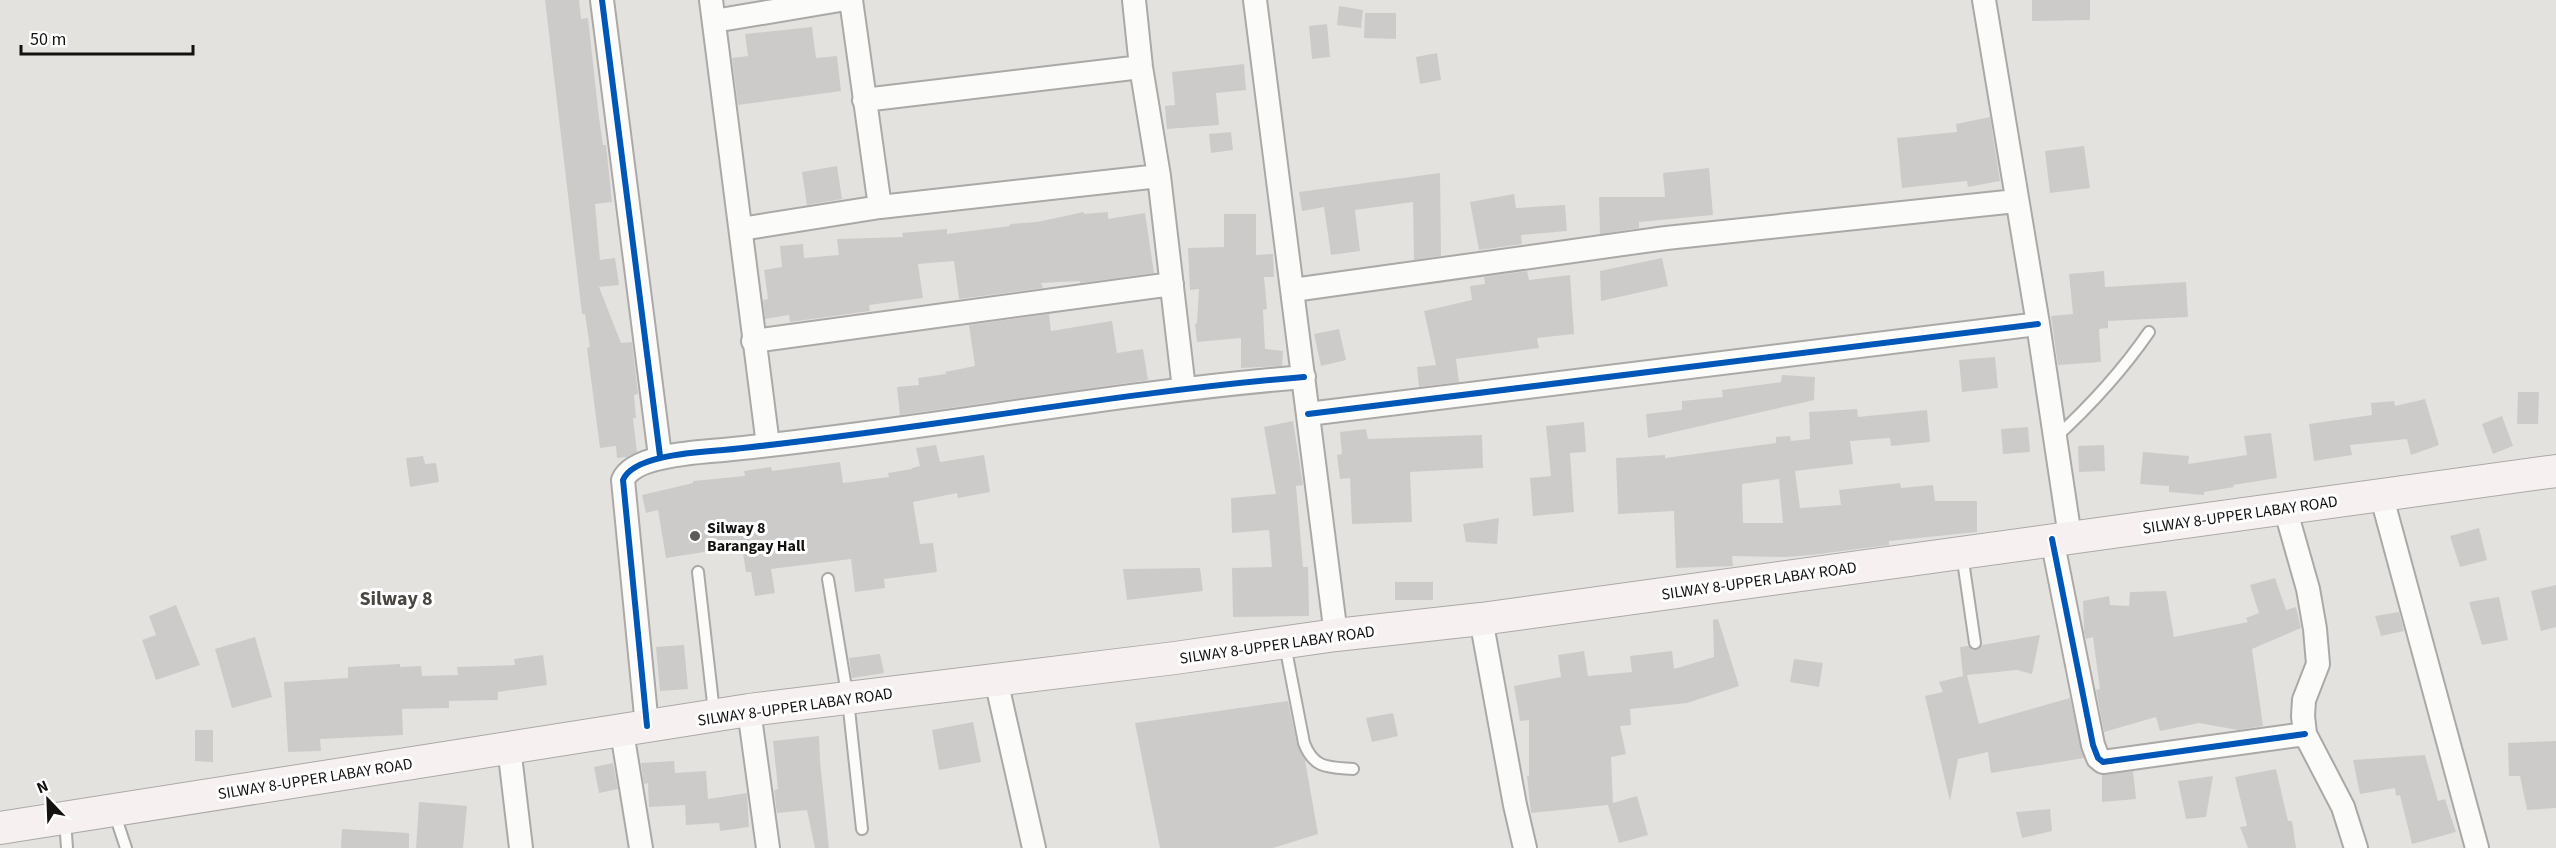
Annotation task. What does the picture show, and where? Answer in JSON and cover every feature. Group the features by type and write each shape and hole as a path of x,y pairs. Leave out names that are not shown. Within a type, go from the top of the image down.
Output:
{"main road":[{"name":"SILWAY 8-UPPER LABAY ROAD","path":"0,828 749,710 848,700 1336,635 1481,619 2556,471"}],"street":[{"path":"602,0 660,456"},
{"path":"768,446 712,11 840,0"},
{"path":"851,0 880,207"},
{"path":"1134,0 1184,389"},
{"path":"1255,0 1336,635"},
{"path":"1984,0 2038,324 2055,438 2061,538 2093,745 2098,758 2103,762 2305,734"},
{"path":"864,100 1141,67"},
{"path":"741,229 880,207 1158,176"},
{"path":"1293,290 1666,238 2016,201"},
{"path":"753,340 1172,284"},
{"path":"1308,414 2038,324"},
{"path":"641,848 623,480 627,473 660,456 768,446 1184,389 1304,377"},
{"path":"2381,494 2477,848"},
{"path":"2285,508 2308,589 2315,629 2318,664 2304,700 2305,734 2343,807 2356,848"},
{"path":"1481,619 1525,848"},
{"path":"996,680 1034,848"},
{"path":"749,710 768,848"},
{"path":"509,747 521,848"}],"lane":[{"path":"2055,438 2078,417 2130,359 2149,332"},
{"path":"1962,552 1975,643"},
{"path":"698,572 714,716"},
{"path":"828,579 848,700 862,829"},
{"path":"1285,642 1304,743 1309,756 1315,762 1328,767 1353,769"},
{"path":"113,809 126,848"},
{"path":"65,817 67,848"}],"building":[{"path":"545,0 579,0 581,19 588,18 599,118 603,145 606,145 612,202 595,204 600,260 615,258 619,285 599,287 621,343 632,342 638,394 634,395 636,418 633,418 637,452 627,457 617,458 616,446 600,448 587,348 590,347 585,314 582,314"},
{"path":"2032,0 2090,0 2090,20 2032,21"},
{"path":"1339,6 1363,10 1361,28 1337,25"},
{"path":"1365,13 1396,13 1396,39 1364,38"},
{"path":"1327,24 1330,57 1312,59 1309,26"},
{"path":"812,27 816,58 837,56 841,91 738,105 732,58 748,56 745,34"},
{"path":"1437,53 1441,80 1420,84 1416,57"},
{"path":"1244,64 1246,90 1216,93 1219,125 1167,129 1165,106 1175,105 1172,72"},
{"path":"1990,117 2000,181 1968,187 1967,181 1902,188 1897,138 1957,132 1956,124"},
{"path":"1231,132 1233,150 1211,153 1209,134"},
{"path":"2084,146 2090,188 2050,193 2045,151"},
{"path":"837,166 842,199 807,205 802,172"},
{"path":"1709,168 1713,215 1639,222 1639,228 1600,234 1599,197 1665,197 1663,173"},
{"path":"1440,173 1441,256 1414,260 1413,202 1355,210 1360,251 1331,255 1324,207 1302,211 1299,192"},
{"path":"1514,194 1516,208 1565,205 1567,231 1521,235 1522,244 1479,250 1470,202"},
{"path":"1084,212 1084,214 1108,212 1108,219 1145,213 1154,273 1080,283 1080,281 1041,283 1043,288 959,299 954,261 918,264 923,298 869,305 870,311 790,322 789,315 765,319 763,300 768,299 764,270 782,267 780,246 803,244 804,258 839,255 837,239 903,237 902,233 947,229 947,234 1037,222"},
{"path":"1224,214 1256,214 1256,255 1273,254 1274,277 1264,277 1267,309 1263,310 1265,349 1283,351 1282,366 1241,368 1241,338 1197,342 1195,324 1197,323 1199,289 1190,290 1188,248 1224,247"},
{"path":"1662,258 1668,286 1601,301 1600,271"},
{"path":"1527,271 1529,280 1570,275 1574,334 1537,338 1539,348 1456,359 1459,382 1419,387 1417,367 1436,365 1424,311 1472,300 1470,286 1485,284 1484,277"},
{"path":"2104,271 2105,287 2186,282 2188,317 2108,321 2108,328 2099,329 2101,362 2058,365 2051,316 2073,314 2069,274"},
{"path":"1049,314 1051,331 1112,321 1117,353 1143,349 1148,380 900,415 897,387 919,385 918,378 946,374 945,372 975,366 969,325"},
{"path":"1339,329 1346,360 1321,366 1314,334"},
{"path":"1995,357 1998,388 1962,392 1959,360"},
{"path":"1782,375 1815,377 1814,400 1648,438 1646,414 1682,410 1682,401 1723,397 1722,390 1781,382"},
{"path":"2518,392 2539,392 2538,424 2517,424"},
{"path":"2425,399 2439,445 2411,455 2407,439 2350,445 2352,455 2314,461 2309,424 2372,415 2371,403 2394,401 2395,406"},
{"path":"1857,409 1858,417 1927,410 1930,442 1891,446 1890,438 1850,441 1853,464 1795,471 1800,508 1841,505 1839,490 1900,483 1901,488 1933,485 1935,501 1977,501 1977,532 1889,541 1889,545 1811,555 1732,556 1733,566 1676,568 1674,511 1618,514 1616,458 1665,455 1665,458 1776,443 1776,437 1790,436 1791,441 1810,439 1809,412","holes":["1779,479 1783,523 1743,523 1742,484"]},
{"path":"2502,416 2513,446 2493,454 2482,424"},
{"path":"1293,421 1303,485 1296,486 1303,567 1308,567 1309,616 1233,617 1232,568 1272,567 1269,530 1232,533 1231,498 1276,494 1264,427"},
{"path":"1584,422 1586,452 1570,453 1574,512 1533,516 1530,478 1551,476 1546,426"},
{"path":"2028,427 2030,452 2003,454 2001,429"},
{"path":"1366,429 1368,439 1482,435 1483,468 1410,472 1412,522 1352,524 1350,478 1340,479 1337,455 1342,454 1340,432"},
{"path":"2271,433 2277,478 2233,485 2234,487 2204,492 2204,495 2169,492 2169,486 2140,484 2143,452 2189,456 2188,464 2247,455 2244,436"},
{"path":"936,445 940,462 984,455 990,492 958,498 957,493 913,502 920,544 933,543 937,572 884,579 885,588 855,592 851,559 771,569 775,593 755,596 751,572 746,572 742,546 666,558 658,510 646,513 642,495 693,483 693,481 745,476 744,471 771,467 772,471 840,462 843,483 889,477 888,473 920,466 916,448"},
{"path":"2104,445 2105,471 2079,472 2078,446"},
{"path":"423,456 425,464 436,463 439,482 410,487 406,458"},
{"path":"1499,518 1497,544 1466,542 1463,524"},
{"path":"2479,528 2487,560 2460,567 2450,536"},
{"path":"1200,568 1203,591 1127,600 1123,569"},
{"path":"2275,578 2286,610 2296,607 2301,628 2252,649 2263,726 2238,730 2199,723 2160,731 2156,717 2104,732 2096,690 2100,689 2093,637 2086,639 2084,632 2083,601 2109,596 2110,605 2129,606 2130,592 2166,591 2174,637 2248,622 2246,618 2259,613 2250,585"},
{"path":"1395,582 1433,582 1433,600 1395,600"},
{"path":"2556,585 2556,627 2541,631 2531,591"},
{"path":"2499,597 2508,640 2482,645 2469,602"},
{"path":"176,605 200,665 156,680 142,640 156,635 149,616"},
{"path":"2399,612 2404,631 2381,636 2375,616"},
{"path":"1718,619 1739,686 1687,703 1630,709 1631,725 1620,726 1626,754 1611,757 1613,803 1637,796 1648,835 1619,843 1608,805 1531,813 1527,776 1529,776 1529,720 1520,721 1514,686 1561,677 1558,655 1584,651 1588,676 1632,672 1630,656 1672,651 1674,669 1714,657 1713,620"},
{"path":"2040,635 2032,674 2017,670 1967,675 1979,724 2070,698 2084,758 1991,773 1988,752 1958,759 1950,801 1925,696 1943,692 1939,682 1963,676 1960,647 1968,646 1977,650 1982,645"},
{"path":"255,637 272,697 232,708 215,649"},
{"path":"684,645 688,689 660,691 656,647"},
{"path":"880,654 884,673 852,678 849,658"},
{"path":"543,655 547,685 498,692 498,700 449,701 449,708 402,709 403,735 320,739 321,751 288,752 284,682 348,678 348,667 400,664 400,667 421,666 422,676 458,675 457,667 515,665 514,659"},
{"path":"1794,659 1823,663 1819,687 1790,682"},
{"path":"1288,701 1297,744 1305,760 1318,834 1273,848 1160,848 1135,723"},
{"path":"1393,713 1398,736 1372,742 1366,718"},
{"path":"973,722 981,762 939,770 932,730"},
{"path":"195,730 213,730 213,762 195,761"},
{"path":"819,736 829,848 815,848 807,810 777,813 774,790 778,789 773,741"},
{"path":"2556,741 2556,808 2527,810 2520,776 2509,776 2508,743"},
{"path":"2425,755 2438,801 2445,799 2456,832 2412,844 2400,795 2396,796 2395,788 2360,794 2353,760"},
{"path":"674,761 675,773 706,771 708,799 747,793 749,827 720,831 719,823 686,825 685,805 649,807 648,783 644,784 641,763"},
{"path":"613,763 618,789 599,793 594,767"},
{"path":"2276,769 2288,821 2292,821 2296,848 2248,848 2240,827 2247,826 2235,777"},
{"path":"2133,771 2136,799 2102,802 2102,775"},
{"path":"2213,776 2206,817 2186,819 2178,781"},
{"path":"419,802 467,806 463,848 416,848"},
{"path":"2050,809 2052,831 2022,838 2016,812"},
{"path":"342,829 409,833 409,848 341,848"}],"cycle path":[{"path":"602,0 660,456"},
{"path":"1308,414 2038,324"},
{"path":"647,726 623,480 639,465 683,454 868,433 1158,392 1304,377"},
{"path":"2052,539 2093,745 2098,758 2103,762 2305,734"}],"place":[{"name":"Silway 8 Barangay Hall","path":"695,536"}],"district":[{"name":"Silway 8","path":"396,598"}]}
